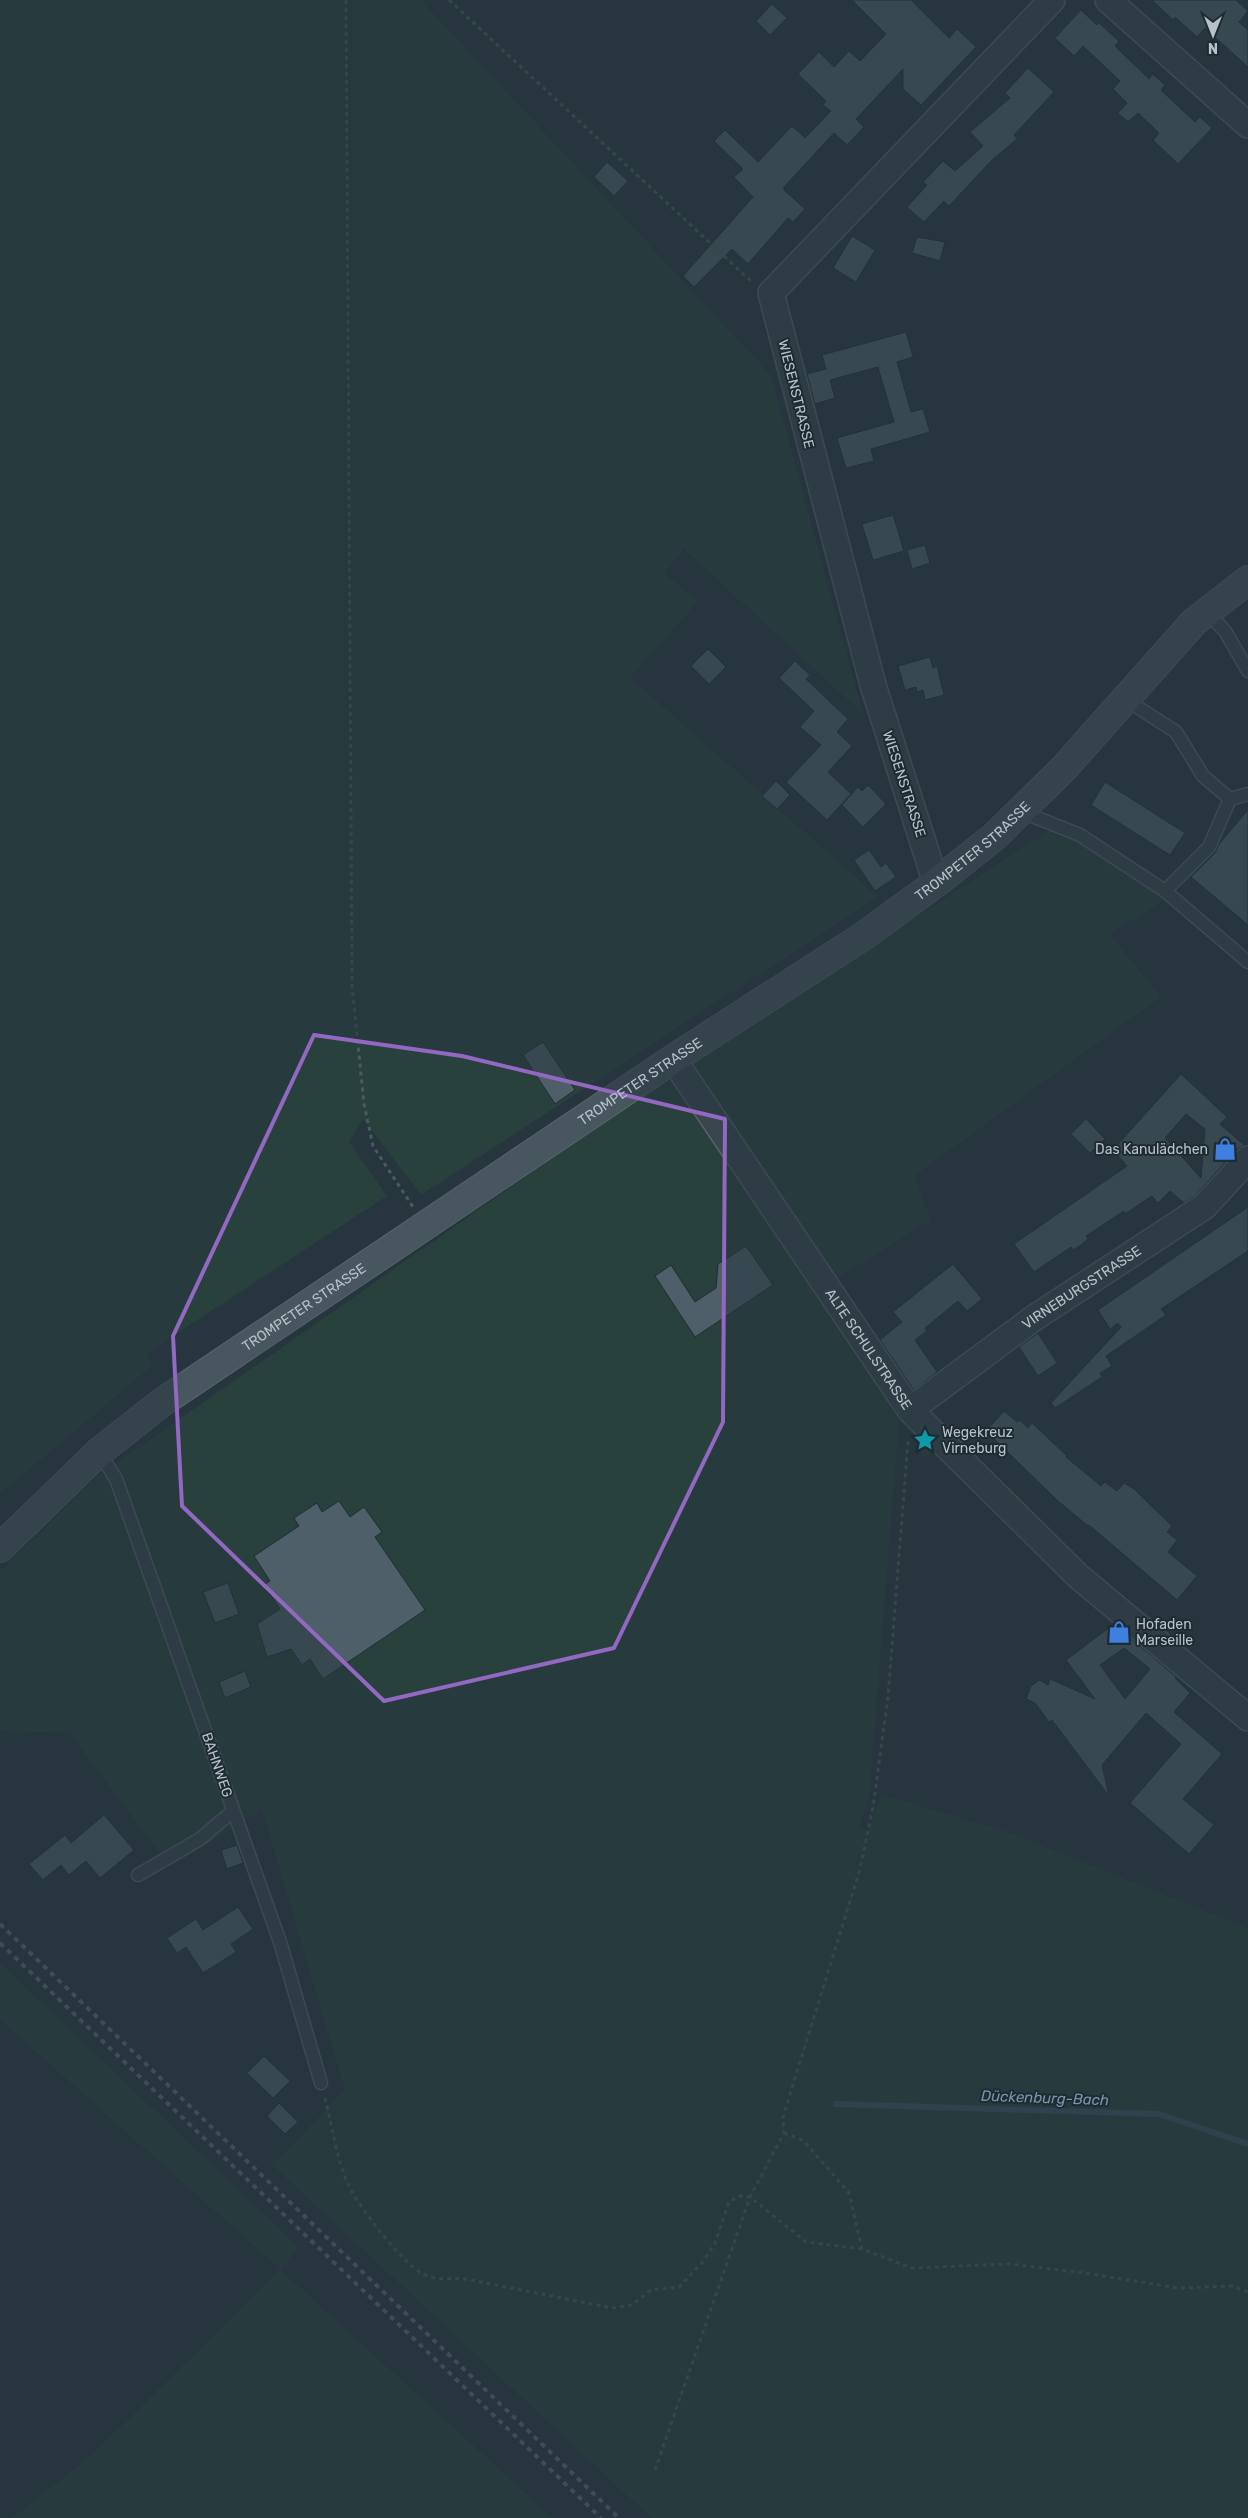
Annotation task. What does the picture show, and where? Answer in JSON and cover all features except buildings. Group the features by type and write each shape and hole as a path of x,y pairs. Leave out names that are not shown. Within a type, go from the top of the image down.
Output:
{"main road":[{"name":"TROMPETER STRASSE","path":"0,1548 99,1452 160,1403 674,1059 857,940 936,884 995,836 1064,768 1194,622 1248,580"}],"street":[{"path":"771,293 1052,0"},
{"path":"1108,0 1248,125"},
{"name":"WIESENSTRASSE","path":"771,293 872,685 936,884"},
{"name":"ALTE SCHULSTRASSE","path":"674,1059 910,1410 1078,1576 1248,1718"},
{"name":"VIRNEBURGSTRASSE","path":"910,1410 1034,1318 1205,1206 1248,1159"}],"lane":[{"path":"1207,612 1225,631 1248,671"},
{"path":"1125,699 1176,732 1203,776 1230,799"},
{"path":"1230,799 1248,794"},
{"path":"1166,891 1209,847 1230,799"},
{"path":"1020,811 1080,835 1166,891 1248,962"},
{"name":"BAHNWEG","path":"99,1452 116,1479 280,1942 321,2083"},
{"path":"138,1875 200,1839 233,1811"}],"path":[{"path":"346,0 352,985 364,1104 373,1146 414,1208"},
{"path":"449,0 760,289 771,293"},
{"path":"655,2470 750,2197 784,2133 783,2117 860,1868 873,1807 888,1696 910,1410"},
{"path":"321,2083 347,2183 368,2216 405,2259 424,2274 448,2280 461,2278 612,2308 632,2305 651,2290 679,2287 702,2263 715,2243 729,2202 740,2196 750,2197 806,2242 862,2249 912,2268 1010,2264 1178,2288 1232,2286 1248,2292"},
{"path":"784,2133 804,2141 849,2193 862,2249"}],"highlighted area":[{"path":"314,1035 462,1056 725,1119 723,1422 614,1648 384,1701 182,1506 173,1336"}],"green space":[{"path":"0,0 421,0 771,375 863,714 684,549 665,573 698,602 630,677 878,897 421,1195 363,1119 349,1142 387,1196 147,1353 151,1367 0,1494"},
{"path":"1058,825 1165,900 1110,934 1161,997 914,1176 931,1220 820,1289 899,1420 869,1799 859,1828 868,1832 881,1794 1008,1832 1248,1928 1248,2518 651,2518 272,2165 345,2090 262,1810 170,1867 69,1733 0,1731 0,1571 98,1476 667,1078"},
{"path":"925,1431 941,1448 921,1459 918,1436"},
{"path":"0,1963 299,2247 281,2270 553,2518 12,2518 95,2452 280,2269 0,2020"}],"waterway":[{"name":"Dückenburg-Bach","path":"836,2104 1159,2114 1248,2144"}],"railway":[{"path":"0,1924 619,2518"},
{"path":"0,1943 601,2518"}],"place":[{"name":"Das Kanulädchen","path":"1225,1149"},
{"name":"Wegekreuz Virneburg","path":"925,1440"},
{"name":"Hofaden Marseille","path":"1119,1632"}]}
